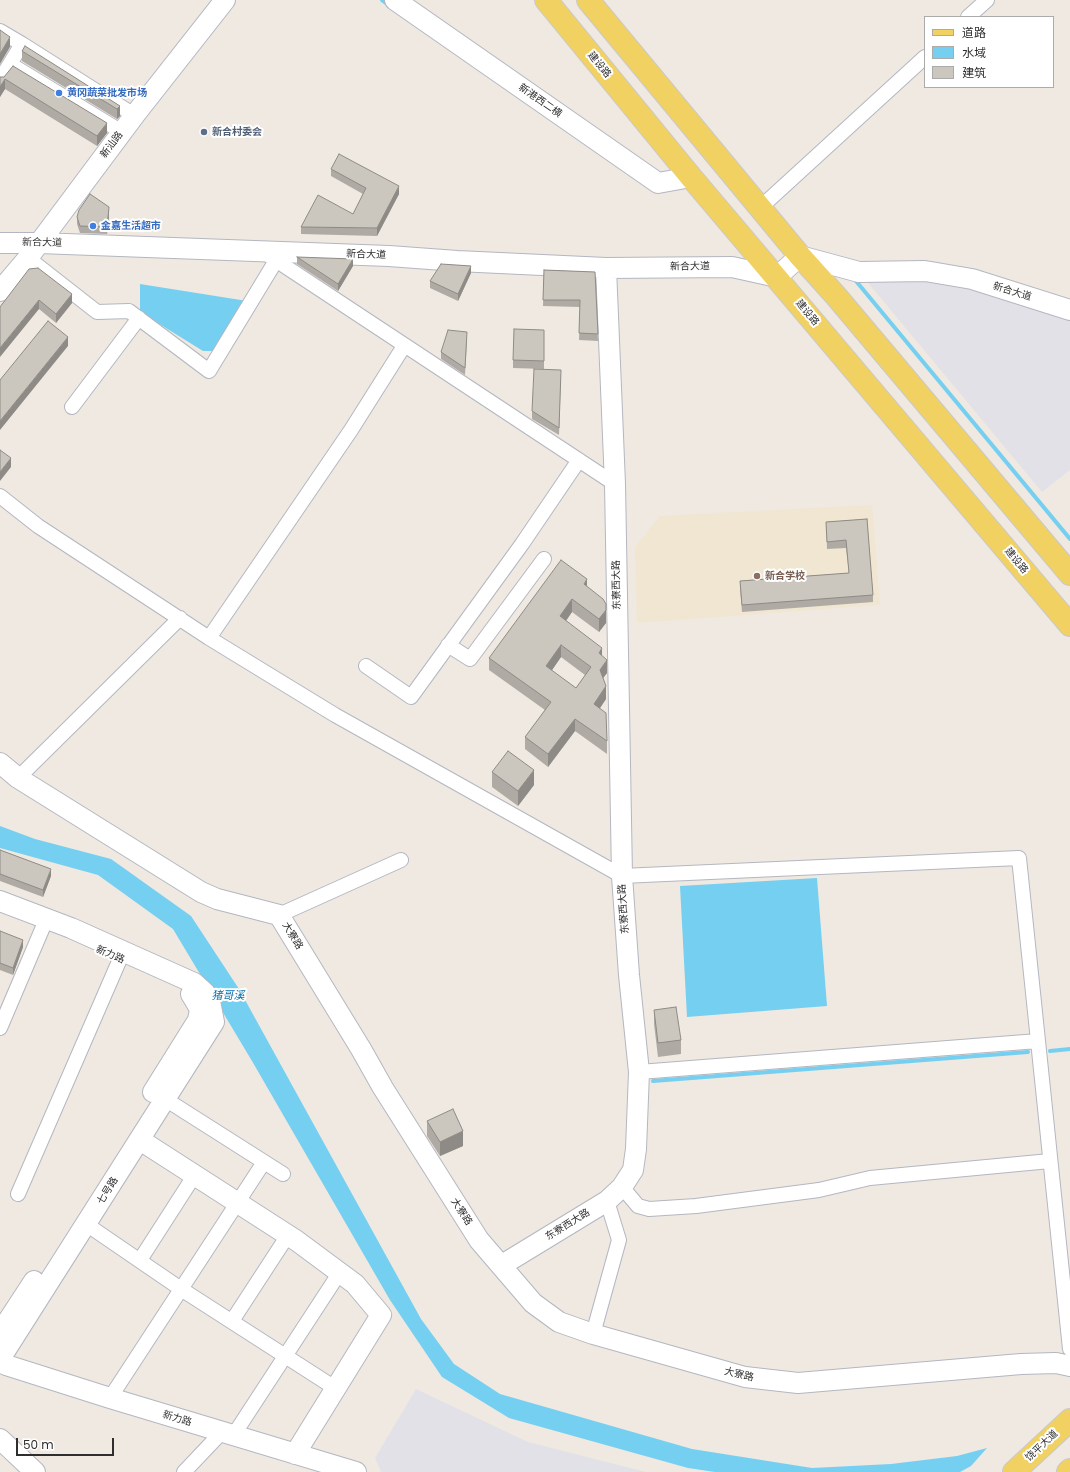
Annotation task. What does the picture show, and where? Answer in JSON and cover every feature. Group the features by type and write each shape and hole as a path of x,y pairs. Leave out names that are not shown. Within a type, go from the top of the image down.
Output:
{"main road":[{"name":"建设路","path":"546,0 691,177 1070,625"},
{"path":"588,0 761,207 800,256 841,302 1070,574"},
{"name":"饶平大道","path":"1014,1472 1070,1420"}],"street":[{"name":"新汕路","path":"0,291 34,250 134,115 225,0"},
{"name":"新港西二横","path":"395,0 658,183 691,177"},
{"path":"969,16 987,0"},
{"path":"0,31 134,115"},
{"path":"0,80 22,44"},
{"path":"761,207 924,58"},
{"path":"10,64 122,132"},
{"name":"新合大道","path":"0,243 34,250 389,256 457,261 606,268 732,267 777,277"},
{"path":"34,250 97,312 129,311 209,372 273,255 404,346 615,484"},
{"path":"777,277 800,256"},
{"name":"新合大道","path":"800,256 859,272 925,271 972,279 1070,310"},
{"name":"东寮西大路","path":"502,1266 607,1201 622,1187 632,1170 636,1150 639,1072 629,975 622,876 615,484 606,268"},
{"path":"72,407 139,318"},
{"path":"208,638 351,430 404,346"},
{"path":"366,666 411,697 522,544 579,460"},
{"path":"0,496 38,526 180,618 208,638 335,715 622,876 1019,858 1070,1349"},
{"path":"448,645 470,659 544,559"},
{"path":"18,778 180,618"},
{"name":"大寮路","path":"0,763 18,778 201,892 217,899 279,915 412,1135 479,1240 533,1303 560,1322 593,1334 745,1378 798,1384 1021,1364 1056,1363 1070,1366"},
{"path":"279,915 401,860"},
{"path":"0,901 71,928 173,978"},
{"name":"新力路","path":"0,910 120,959 173,978 196,1000 206,1021"},
{"path":"0,1028 43,927"},
{"path":"18,1194 120,959"},
{"name":"七号路","path":"0,1360 165,1099 206,1021"},
{"name":"七号路","path":"0,1333 90,1193 206,1021"},
{"path":"639,1072 1038,1042"},
{"path":"165,1099 283,1174"},
{"path":"140,1140 288,1235 340,1272 355,1284 381,1315 294,1454"},
{"path":"622,1187 638,1206 649,1209 688,1207 819,1190 870,1178 1050,1161"},
{"path":"110,1398 264,1162"},
{"path":"140,1260 194,1176"},
{"path":"593,1334 619,1240 607,1201"},
{"path":"86,1224 232,1322 335,1388"},
{"path":"232,1322 288,1235"},
{"path":"184,1472 227,1434 285,1355 340,1272"},
{"name":"新力路","path":"0,1360 14,1368 356,1472"},
{"path":"0,1439 35,1472"},
{"path":"0,1454 19,1472"}],"shaded area":[{"path":"925,271 1070,310 1070,470 1042,492 859,272"},
{"name":"新合学校","path":"872,505 880,605 637,623 635,547 660,516"},
{"path":"416,1389 528,1442 646,1472 381,1472 375,1458"}],"water":[{"path":"140,284 247,301 217,351 203,351 140,312"},
{"name":"猪哥溪","path":"0,826 35,839 111,859 191,916 239,989 421,1319 454,1364 500,1394 692,1449 812,1468 891,1464 957,1456 987,1448 971,1466 960,1472 715,1472 688,1468 509,1418 442,1377 390,1300 252,1061 173,929 98,875 0,848"},
{"path":"817,878 827,1006 687,1017 680,886"}],"building":[{"path":"0,30 10,37 0,54"},
{"path":"25,46 120,106 117,109 22,51"},
{"path":"13,66 107,123 97,136 5,79 0,87 0,77 4,77"},
{"path":"339,154 399,186 377,228 301,227 318,195 353,214 366,188 331,169"},
{"path":"90,194 109,207 107,227 80,226 77,217 79,210"},
{"path":"297,257 353,259 338,284"},
{"path":"441,264 471,266 458,294 430,281"},
{"path":"38,268 72,294 56,314 39,300 0,348 0,307 29,269"},
{"path":"544,270 595,272 598,334 579,333 580,300 543,300"},
{"path":"48,321 68,337 0,421 0,380"},
{"path":"514,329 544,330 544,361 513,360"},
{"path":"448,330 467,332 465,368 441,352"},
{"path":"534,369 561,370 559,428 532,411"},
{"path":"0,450 11,458 0,472"},
{"path":"867,519 873,595 742,605 740,581 849,573 846,540 827,542 826,522"},
{"path":"561,560 587,579 584,584 603,599 606,604 606,610 599,619 572,599 560,616 602,648 599,653 607,660 600,670 606,686 594,704 606,713 607,741 575,719 548,754 525,737 551,702 489,658","holes":["561,645 591,667 576,688 546,666"]},
{"path":"508,751 534,770 518,791 492,772"},
{"path":"0,850 51,869 43,890 0,874"},
{"path":"0,931 23,940 13,968 0,963"},
{"path":"676,1007 681,1040 658,1043 654,1010"},
{"path":"453,1109 463,1131 440,1142 427,1121"}],"waterway":[{"path":"382,0 389,5"},
{"path":"856,281 1070,539"},
{"path":"1050,1051 1070,1049"},
{"path":"653,1081 1028,1052"}],"place":[{"name":"黄冈蔬菜批发市场","path":"59,93"},
{"name":"新合村委会","path":"204,132"},
{"name":"金嘉生活超市","path":"93,226"},
{"name":"新合学校","path":"757,576"}]}
